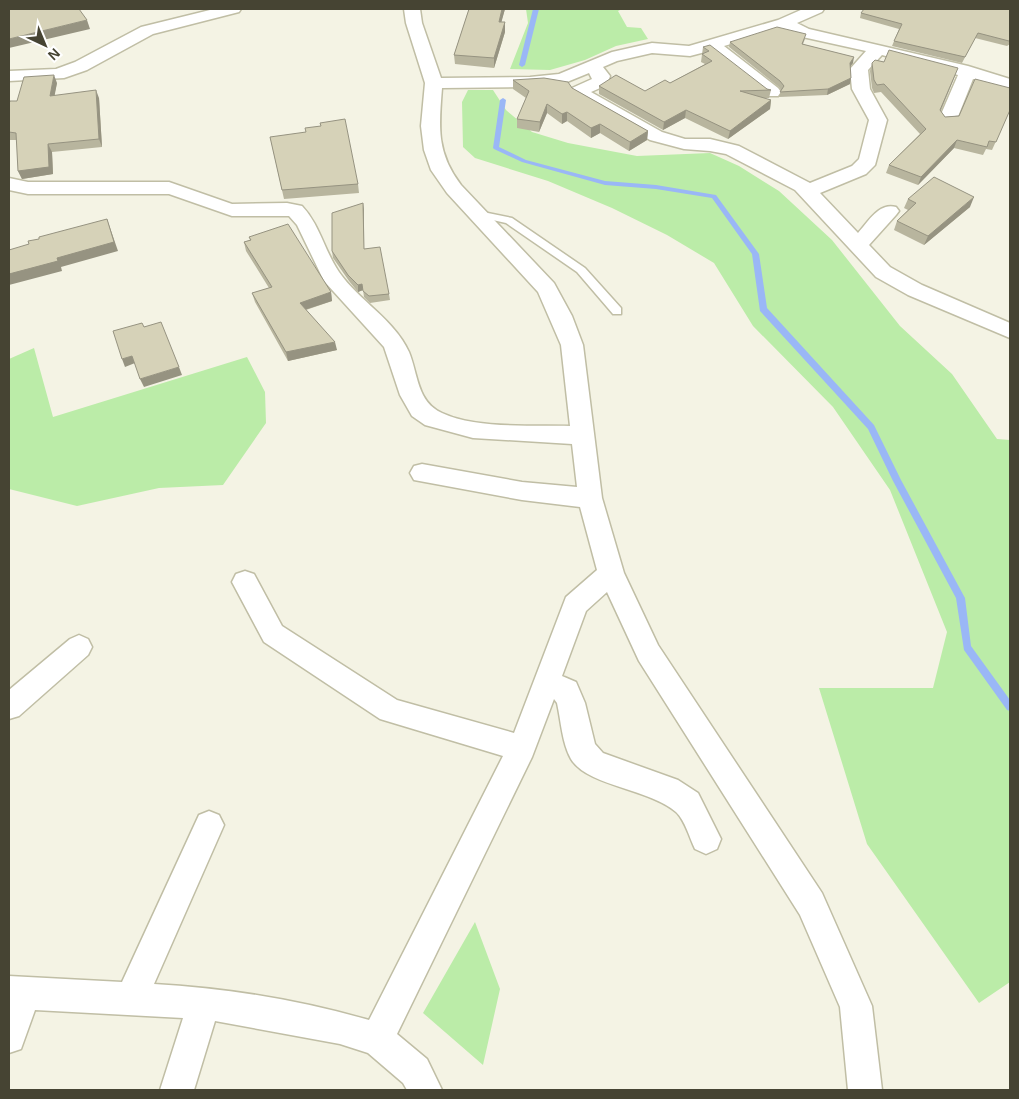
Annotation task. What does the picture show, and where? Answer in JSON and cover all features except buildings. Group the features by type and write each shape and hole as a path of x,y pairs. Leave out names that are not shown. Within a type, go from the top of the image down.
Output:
{"street":[{"path":"9,76 58,74 81,66 127,39 147,30 233,9"},
{"path":"412,9 414,23 434,83 430,126 435,156 440,170 478,214 548,288 561,316 572,344 590,498 611,573 648,653 811,904 856,1006 865,1090"},
{"path":"434,83 530,82 562,79 612,57 643,49 690,51 784,23 816,9"},
{"path":"784,23 804,33 968,71 1010,84"},
{"path":"712,45 772,92"},
{"path":"808,191 859,170 868,161 878,120 861,89 859,69 878,49"},
{"path":"592,66 601,76 601,81 578,92 656,136 684,144 710,145 732,150 808,191 883,272 1010,331"},
{"path":"948,119 968,71"},
{"path":"9,184 28,188 169,188 186,191 217,207 235,211 295,210 306,224 331,275 354,304 392,341 402,360 413,398 421,410 430,417 478,431 584,435"},
{"path":"857,246 889,211"},
{"path":"422,474 522,491 590,498"},
{"path":"377,1039 522,748 575,605 611,573"},
{"path":"245,582 273,634 390,710 522,748"},
{"path":"9,707 79,646"},
{"path":"547,682 566,691 571,703 582,751 593,763 668,790 688,803 706,839"},
{"path":"131,999 209,825"},
{"path":"9,1037 16,992 204,1003 340,1028 377,1039 415,1071 424,1090"},
{"path":"178,1090 204,1003"}],"lane":[{"path":"478,214 509,220 581,270 617,311"}],"green space":[{"path":"526,9 622,9 618,11 627,27 641,28 648,39 616,46 585,60 550,70 510,69 528,23"},
{"path":"468,90 493,90 506,110 532,132 568,143 637,156 710,153 739,166 779,191 832,240 900,326 952,374 997,439 1010,440 1010,982 979,1003 867,844 819,688 933,688 947,632 890,490 833,407 753,326 714,263 667,235 612,208 548,181 475,158 463,147 462,102"},
{"path":"34,348 53,417 247,357 265,392 266,423 223,485 159,488 77,506 9,489 9,359"},
{"path":"475,922 500,989 483,1065 423,1013"}],"waterway":[{"path":"522,65 536,9"},
{"path":"503,100 496,148 524,161 605,183 656,187 714,196 755,254 763,309 871,427 897,481 960,598 967,647 1010,707"}]}
